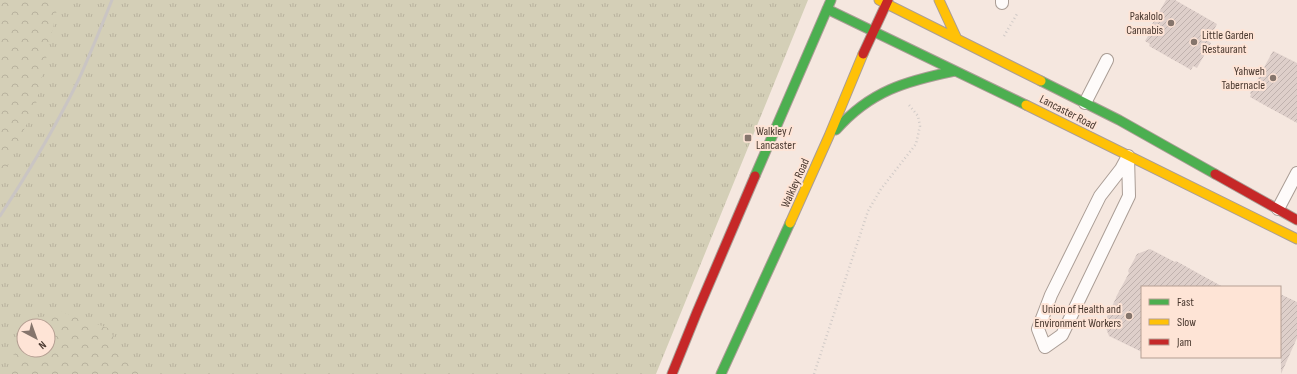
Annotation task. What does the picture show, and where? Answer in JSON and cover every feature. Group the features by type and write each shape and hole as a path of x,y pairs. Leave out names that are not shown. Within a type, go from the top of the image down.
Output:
{"street":[{"path":"672,374 697,312 832,0"},
{"path":"938,0 957,39"},
{"name":"Lancaster Road","path":"884,1 1119,120 1297,220"},
{"name":"Walkley Road","path":"722,374 829,136 884,1"},
{"name":"Lancaster Road","path":"827,9 1006,95 1297,239"},
{"path":"829,136 856,110 883,92 916,79 955,71"},
{"path":"1270,226 1278,209"}],"lane":[{"path":"1085,103 1107,60"},
{"path":"1128,156 1129,196 1062,335 1045,347 1038,329 1051,295 1100,196 1121,169 1128,156"},
{"path":"1278,209 1297,173"}],"path":[{"path":"1004,36 1018,12"},
{"path":"814,374 868,211 881,189 916,144 920,126 918,116 908,104"}],"green space":[{"path":"0,0 808,0 656,374 0,374"},
{"path":"0,0 59,0 36,104 0,181"},
{"path":"59,311 108,328 127,359 139,374 5,374 16,351 16,358 56,358 56,318 40,318"}],"building":[{"path":"1166,0 1175,0 1217,24 1208,41 1211,43 1197,68 1193,66 1191,70 1149,46 1150,44 1145,41 1148,36 1146,35"},
{"name":"Yahweh Tabernacle","path":"1273,51 1297,63 1297,123 1250,97 1250,93"},
{"path":"1150,249 1175,262 1176,261 1221,286 1141,286 1141,352 1109,336 1104,323 1137,254"},
{"path":"1281,294 1297,302 1297,338 1281,374"}],"railway":[{"path":"0,216 41,150 69,99 87,61 112,0"}],"traffic: fast":[{"path":"755,176 831,0"},
{"path":"827,9 1026,105"},
{"path":"836,130 862,106 890,90 921,79 955,71"},
{"path":"1041,81 1119,120 1215,174"},
{"path":"721,374 790,223"}],"traffic: slow":[{"path":"879,0 1041,81"},
{"path":"939,0 957,39"},
{"path":"790,223 829,136 863,54"},
{"path":"1026,105 1297,239"}],"traffic: jam":[{"path":"863,54 888,0"},
{"path":"1215,174 1297,220"},
{"path":"672,374 755,176"}],"place":[{"name":"Pakalolo Cannabis","path":"1171,23"},
{"name":"Little Garden Restaurant","path":"1194,42"},
{"name":"Yahweh Tabernacle","path":"1273,78"},
{"name":"Walkley / Lancaster","path":"748,138"},
{"name":"Union of Health and Environment Workers","path":"1129,316"}]}
